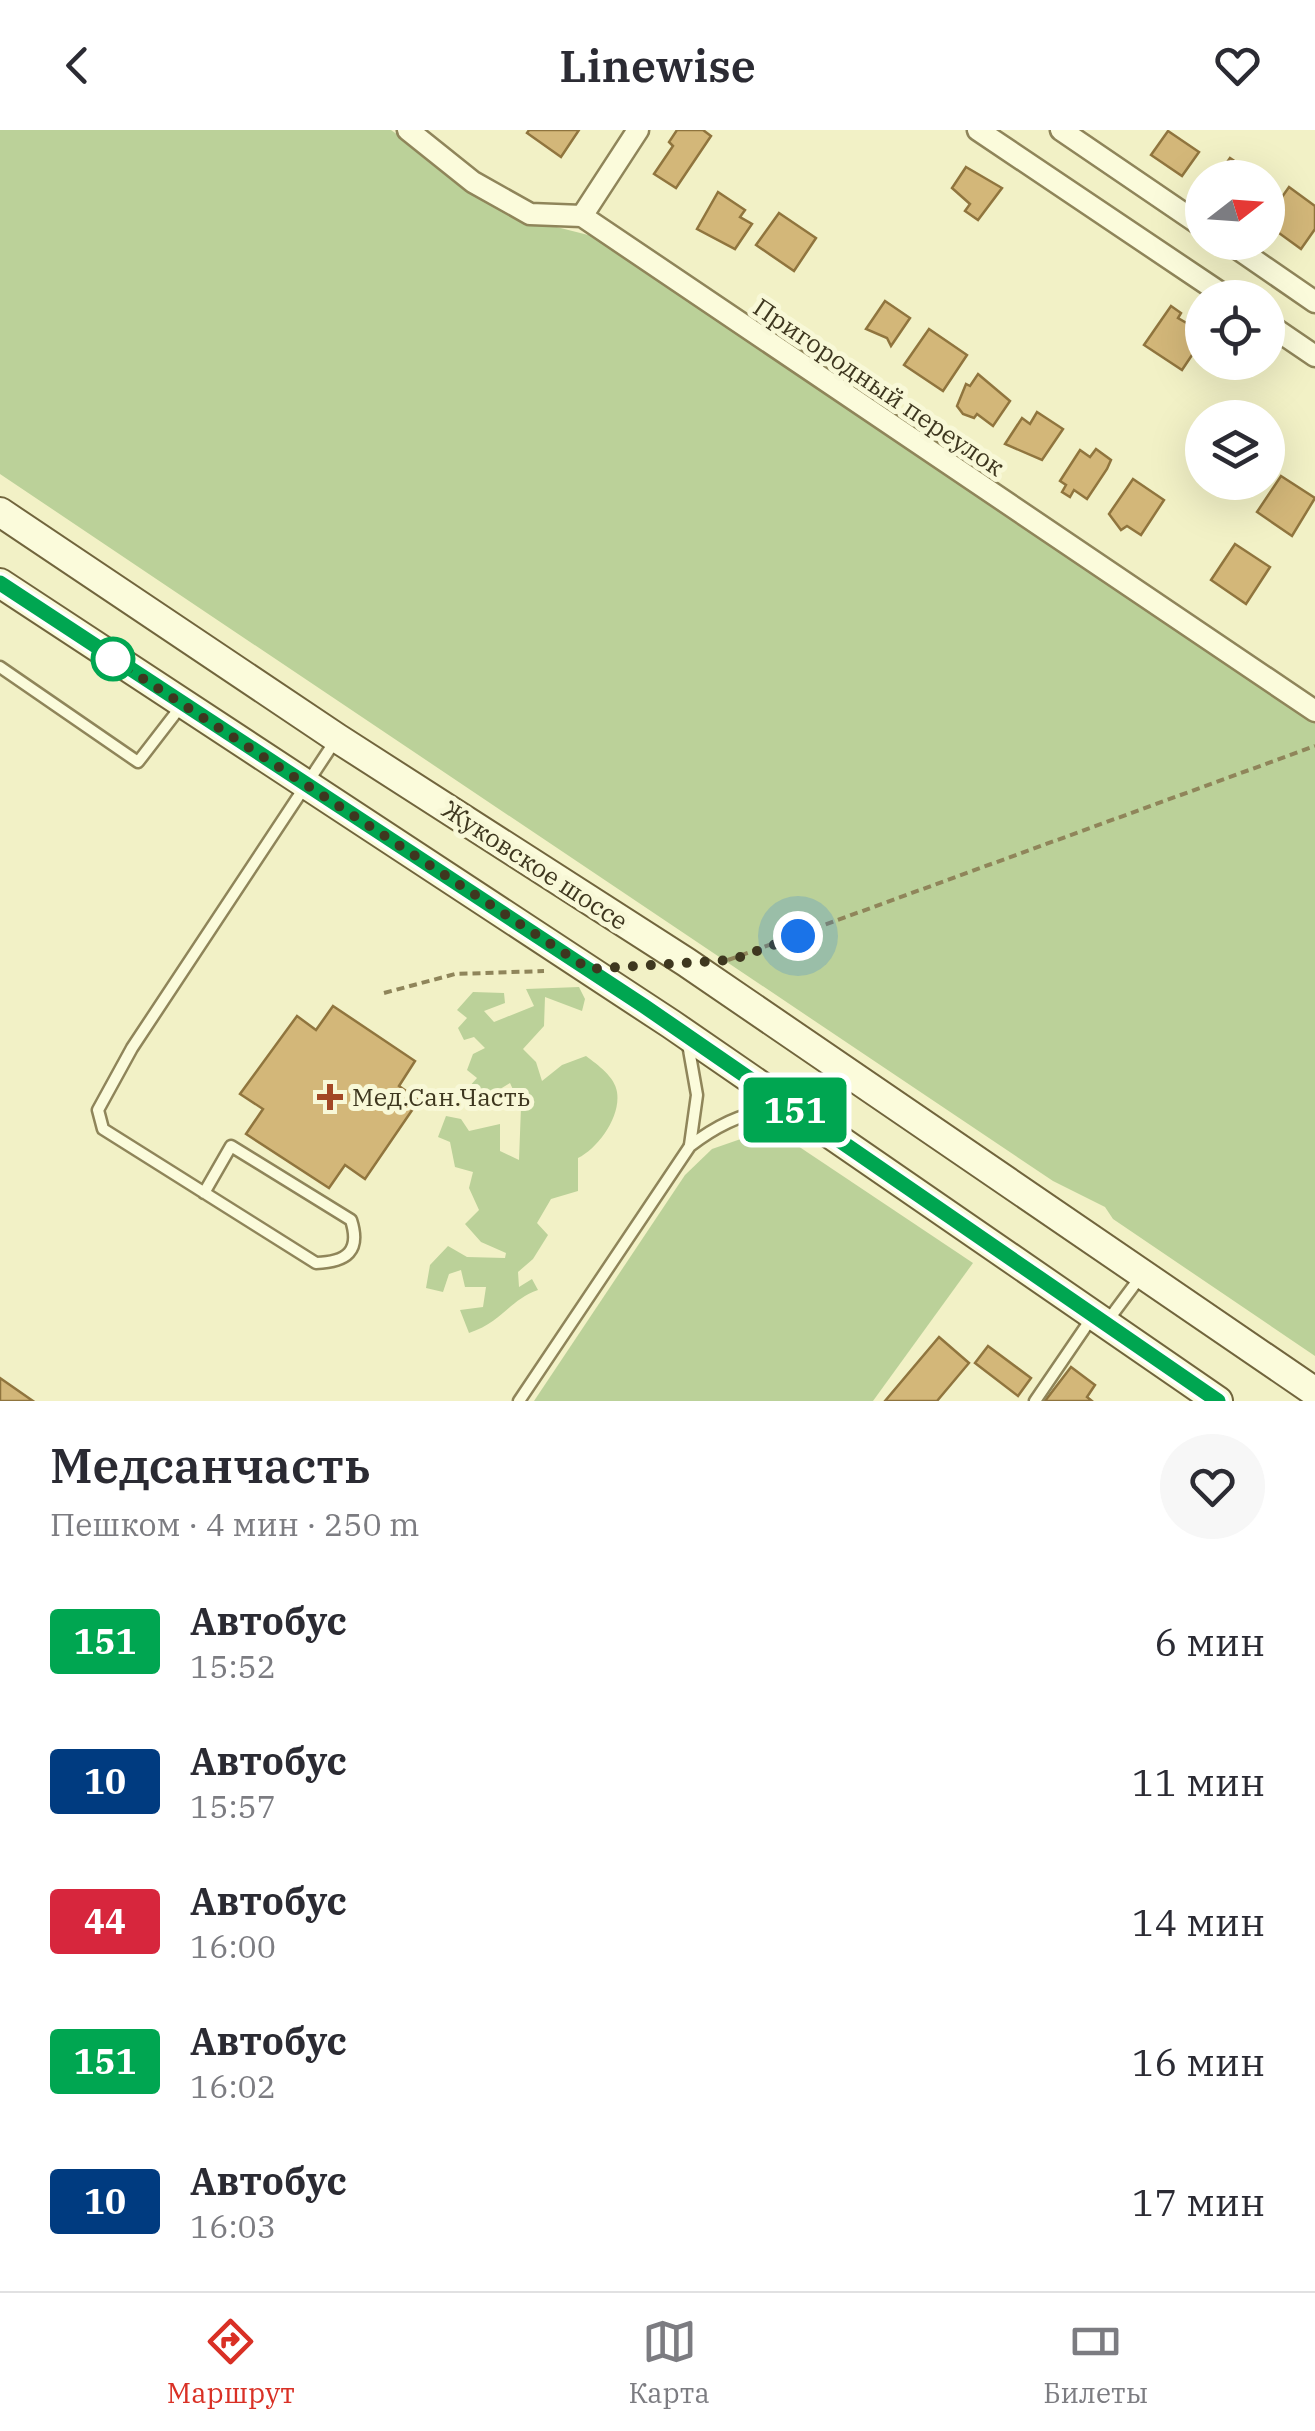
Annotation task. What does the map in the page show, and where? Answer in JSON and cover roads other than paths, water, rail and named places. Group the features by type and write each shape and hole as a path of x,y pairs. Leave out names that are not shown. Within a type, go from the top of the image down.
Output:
{"main road":[{"name":"Жуковское шоссе","path":"0,512 338,738 686,962 1315,1392"},
{"path":"0,583 686,1034 1218,1401"}],"street":[{"path":"408,130 473,182 530,214 582,216 638,130"},
{"path":"978,130 1201,280"},
{"path":"1061,130 1185,214"},
{"name":"Пригородный переулок","path":"582,216 1315,710"},
{"path":"1254,260 1315,302"},
{"path":"1285,336 1315,356"}],"lane":[{"path":"0,667 138,762 182,705"},
{"path":"204,1192 231,1146 351,1220 356,1241 344,1260 316,1263 103,1129 98,1110 132,1048 338,738"},
{"path":"686,1034 697,1096 690,1146"},
{"path":"520,1401 690,1146 711,1129 746,1115 797,1112"},
{"path":"1034,1401 1141,1276"}],"place":[{"name":"Мед.Сан.Часть","path":"330,1097"}]}
